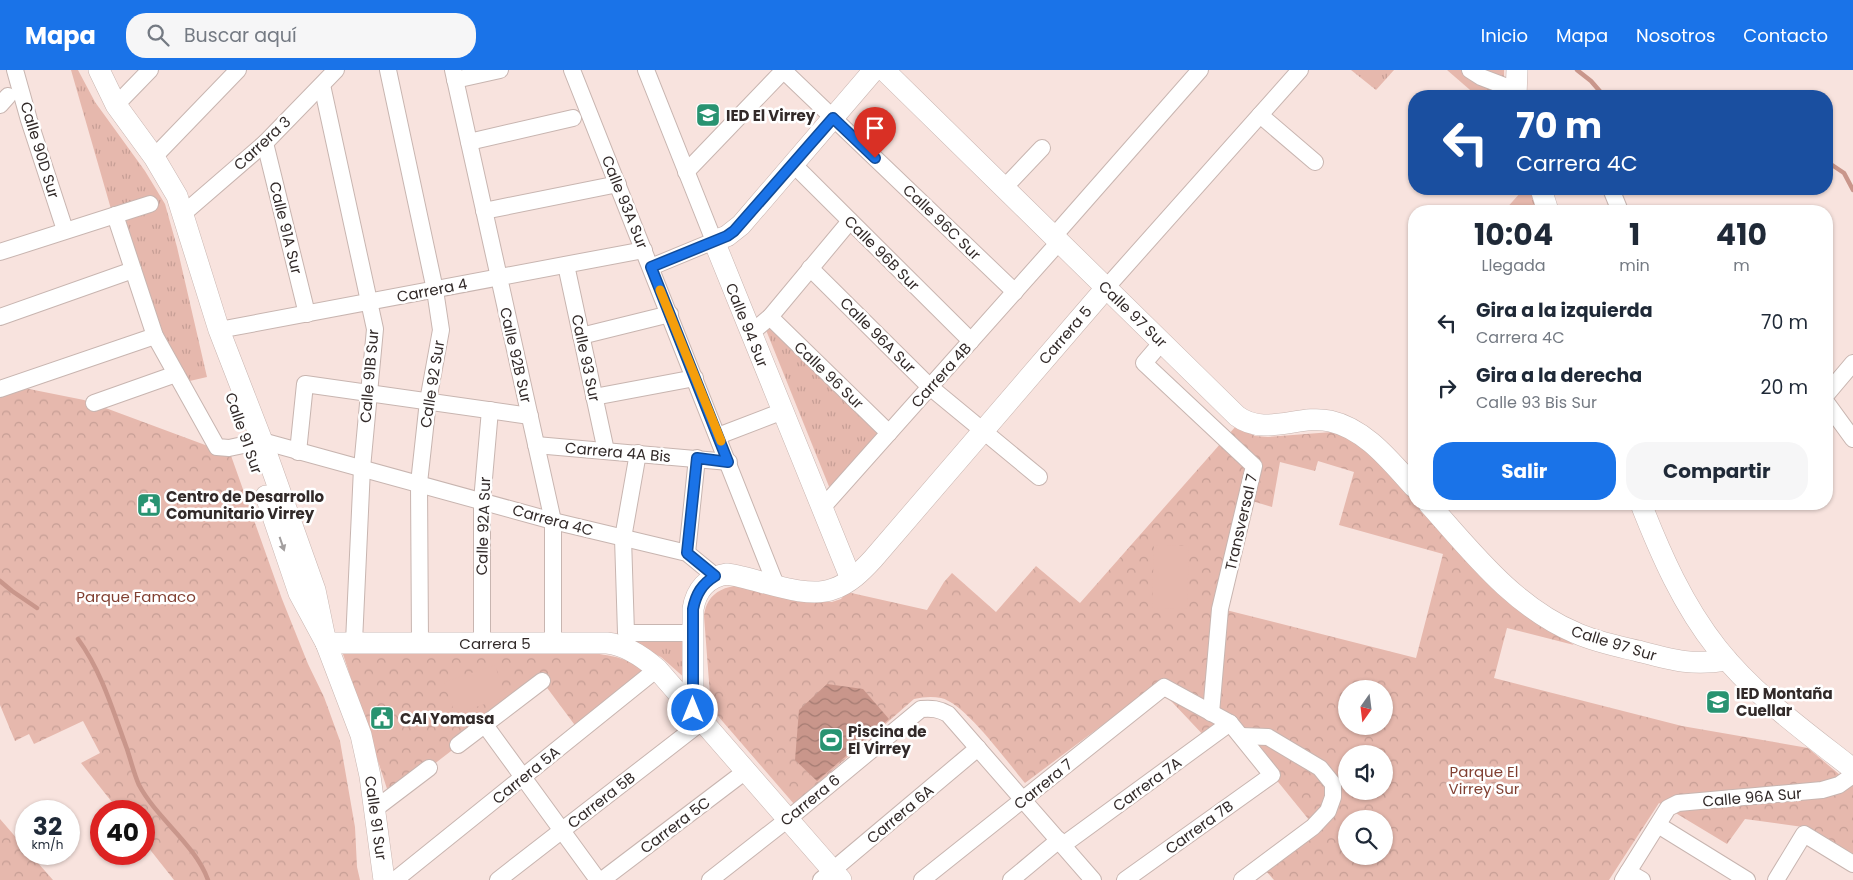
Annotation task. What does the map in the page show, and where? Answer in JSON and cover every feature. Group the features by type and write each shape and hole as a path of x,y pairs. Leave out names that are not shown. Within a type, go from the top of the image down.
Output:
{"street":[{"name":"Calle 90D Sur","path":"15,70 29,120 65,230"},
{"name":"Calle 91 Sur","path":"99,70 116,105 154,157 178,196 184,213 255,443 314,590 326,643 361,735 375,809 384,880"},
{"path":"116,105 150,70"},
{"path":"154,157 238,70"},
{"name":"Carrera 3","path":"184,213 265,143 336,70"},
{"name":"Calle 92 Sur","path":"388,70 435,290 441,330 428,401 419,483 420,642"},
{"path":"454,75 500,70"},
{"name":"Calle 93A Sur","path":"572,70 776,585"},
{"name":"Calle 94 Sur","path":"646,70 851,579"},
{"path":"686,172 783,70"},
{"name":"Calle 96C Sur","path":"783,70 1015,292"},
{"path":"651,267 714,242 734,231 874,70"},
{"name":"Carrera 4B","path":"822,508 1015,292 1057,239 1200,70"},
{"name":"Carrera 5","path":"851,579 873,559 1106,288 1300,70"},
{"path":"1470,70 1481,78 1516,86"},
{"name":"Calle 97 Sur","path":"893,73 1004,188 1243,420 1256,425 1305,420 1337,423 1358,434 1378,448 1408,480"},
{"name":"Calle 92B Sur","path":"454,75 553,520 553,643"},
{"name":"Calle 91B Sur","path":"322,85 375,329 362,468 354,642"},
{"path":"1260,115 1316,162"},
{"path":"469,142 572,118"},
{"name":"Calle 91A Sur","path":"265,143 307,314"},
{"path":"1004,188 1042,148"},
{"name":"Calle 96B Sur","path":"793,164 971,341"},
{"path":"484,211 618,184"},
{"path":"0,252 150,204"},
{"name":"Calle 91 Sur","path":"115,215 155,336 217,447 229,448 255,443"},
{"path":"751,333 770,317 850,221"},
{"name":"Carrera 4","path":"219,330 644,250"},
{"name":"Calle 93 Sur","path":"566,265 606,451"},
{"name":"Calle 96A Sur","path":"810,268 930,387 1039,477"},
{"path":"0,317 133,270"},
{"path":"581,336 670,314"},
{"name":"Calle 96 Sur","path":"770,317 889,433"},
{"path":"0,389 155,336"},
{"name":"Transversal 7","path":"1162,342 1144,363 1254,466 1220,609 1211,712"},
{"path":"1833,387 1853,363"},
{"path":"94,403 176,374"},
{"path":"594,397 695,378"},
{"path":"298,452 306,384 530,416"},
{"name":"Calle 92A Sur","path":"482,642 482,501 490,410"},
{"path":"718,436 783,411"},
{"path":"1833,412 1853,439"},
{"name":"Carrera 4C","path":"255,443 362,468 553,520 687,553 715,576"},
{"name":"Carrera 4A Bis","path":"536,445 728,462"},
{"path":"638,454 623,538 626,633 693,632"},
{"path":"687,553 697,458"},
{"name":"Calle 97 Sur","path":"1434,510 1501,584 1529,606 1564,628 1604,643 1686,663 1707,663 1727,660"},
{"path":"1643,510 1659,550 1693,614 1727,660 1782,712 1853,769"},
{"path":"698,715 693,609 696,596 702,587 715,576 733,575 807,592 824,592 851,579"},
{"name":"Carrera 5","path":"326,643 611,643 634,652 657,669"},
{"path":"657,669 747,770 788,819 832,877"},
{"name":"Carrera 5A","path":"395,880 657,669"},
{"path":"458,745 542,681"},
{"name":"Carrera 7","path":"922,880 1164,687 1211,712"},
{"name":"Carrera 6","path":"710,880 788,819 921,709 935,708 948,714 978,748"},
{"path":"1211,712 1230,723 1241,736 1268,738 1320,768 1333,784 1333,797 1328,811 1313,827 1261,875 1242,880"},
{"name":"Carrera 5B","path":"498,880 562,830 698,715"},
{"name":"Carrera 7A","path":"1011,880 1230,723"},
{"path":"485,725 598,880"},
{"name":"Carrera 7B","path":"1125,880 1272,775 1241,736"},
{"path":"978,748 1093,880"},
{"name":"Carrera 6A","path":"832,877 978,748"},
{"path":"375,809 429,768"},
{"name":"Carrera 5C","path":"602,880 747,770"},
{"name":"Calle 96A Sur","path":"1631,877 1668,808 1678,803 1822,790 1839,785 1853,775"},
{"path":"1658,825 1747,880"},
{"path":"1776,880 1804,834 1853,864"}],"green space":[{"path":"71,70 78,70 95,102 145,171 165,204 177,247 207,377 181,383 113,216"},
{"path":"1351,70 1394,70 1376,90"},
{"path":"1447,70 1504,70 1504,90 1470,90"},
{"path":"1518,195 1532,195 1535,205 1509,205"},
{"path":"771,324 881,432 830,489 766,330"},
{"name":"Parque Famaco","path":"19,387 84,400 216,449 229,450 282,599 308,664 324,697 340,741 355,827 357,867 360,880 174,880 155,856 155,800 110,800 81,763 100,753 83,721 34,744 29,734 15,741 0,705 0,393"},
{"name":"Parque El Virrey Sur","path":"1236,426 1255,436 1268,437 1332,432 1347,436 1378,457 1408,489 1408,510 1427,510 1533,615 1574,645 1507,628 1494,678 1682,726 1808,748 1853,786 1853,859 1803,827 1745,819 1727,844 1659,803 1609,880 1274,880 1266,871 1318,831 1230,723 1207,739 1156,685 1025,783 986,735 951,702 934,697 914,699 794,804 711,708 704,616 710,599 722,589 734,586 809,601 832,602 841,599 847,592 927,610 944,582 952,573 996,612 1036,566 1080,603","holes":["1318,461 1354,472 1339,525 1443,554 1416,658 1226,610 1252,501 1272,507 1280,462 1315,471"]},
{"path":"1154,545 1189,546 1187,609 1152,608"},
{"path":"632,637 686,638 687,680 661,657 632,643"},
{"path":"342,651 592,653 628,661 646,674 577,728 542,681 390,798"},
{"path":"495,665 506,697 455,714 444,682"},
{"path":"0,819 15,836 15,865 40,865 53,880 0,880"}],"water":[{"name":"Piscina de El Virrey","path":"827,684 863,689 889,719 817,781 795,760 799,710"}],"waterway":[{"path":"1577,70 1599,90"},
{"path":"1833,166 1844,173 1853,190"},
{"path":"0,581 37,608"},
{"path":"78,639 94,665 106,692 139,785 194,855 208,880"}],"slow traffic":[{"path":"660,290 721,441"}],"place":[{"name":"IED El Virrey","path":"708,115"},
{"name":"Centro de Desarrollo Comunitario Virrey","path":"149,505"},
{"name":"IED Montaña Cuellar","path":"1718,702"},
{"name":"CAI Yomasa","path":"382,718"},
{"name":"Piscina de El Virrey","path":"831,740"}],"route":[{"path":"693,710 693,609 696,596 702,587 715,576 687,553 697,458 728,462 651,267 727,236 734,231 833,118 875,158"}]}
